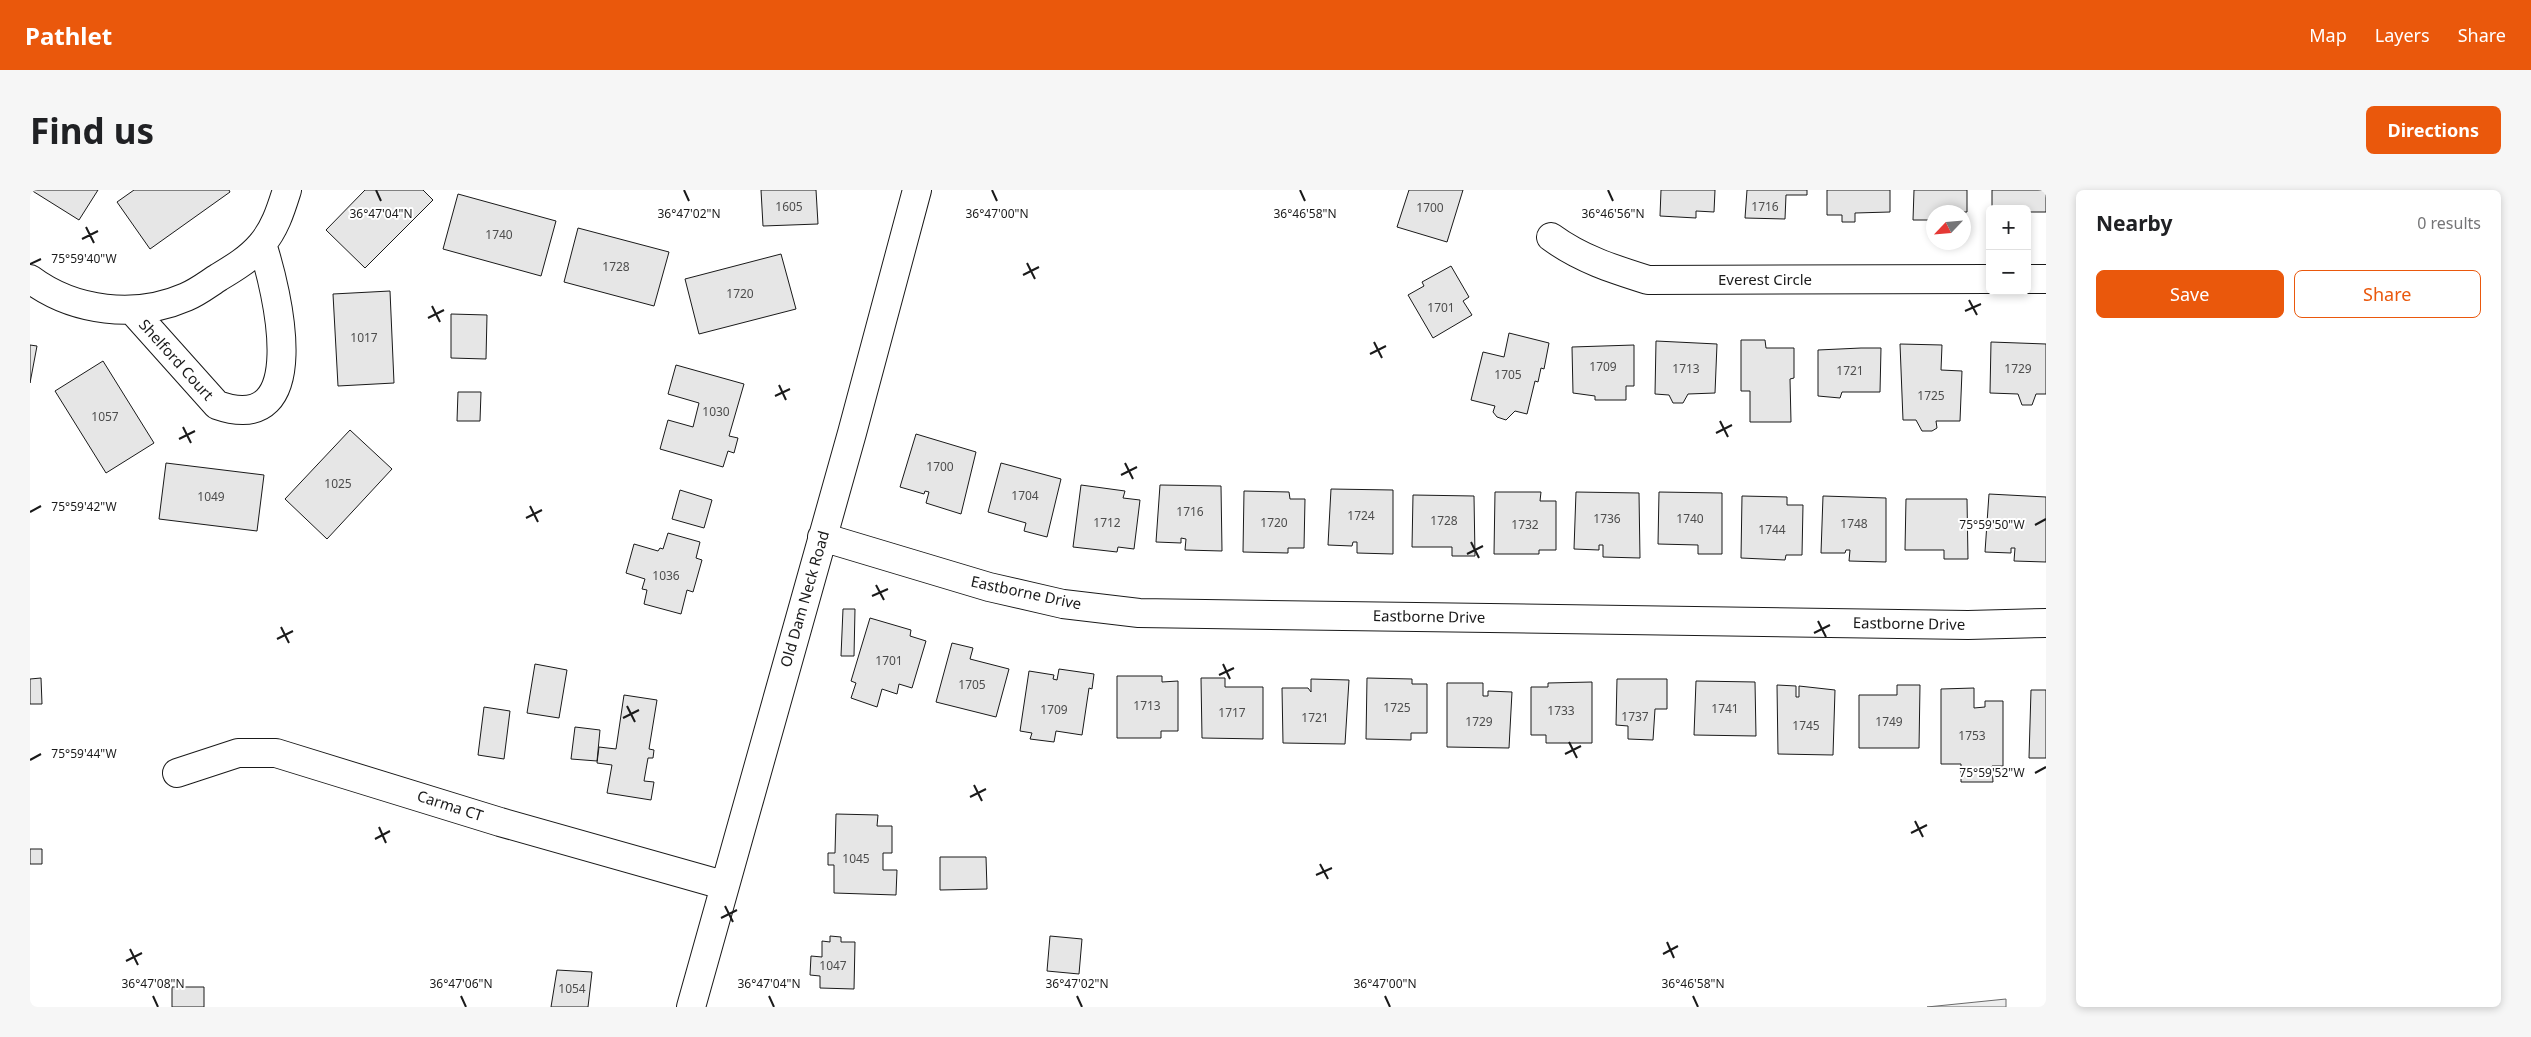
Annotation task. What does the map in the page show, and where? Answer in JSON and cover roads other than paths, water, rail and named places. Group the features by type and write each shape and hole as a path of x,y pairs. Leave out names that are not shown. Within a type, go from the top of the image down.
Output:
{"street":[{"path":"30,279 67,300 100,308 132,310 154,307 187,297 244,262 262,244 277,220 287,190"},
{"name":"Old Dam Neck Road","path":"691,1007 723,885 822,536 917,190"},
{"name":"Everest Circle","path":"1551,237 1568,250 1600,266 1648,280 1986,280"},
{"name":"Shelford Court","path":"132,310 216,405 232,411 249,410 267,400 278,386 282,362 280,316 262,244"},
{"path":"2031,280 2046,279"},
{"name":"Eastborne Drive","path":"822,536 989,587 1063,604 1139,613 1968,625 2046,623"},
{"name":"Carma CT","path":"177,773 238,753 276,753 500,822 723,885"}]}
